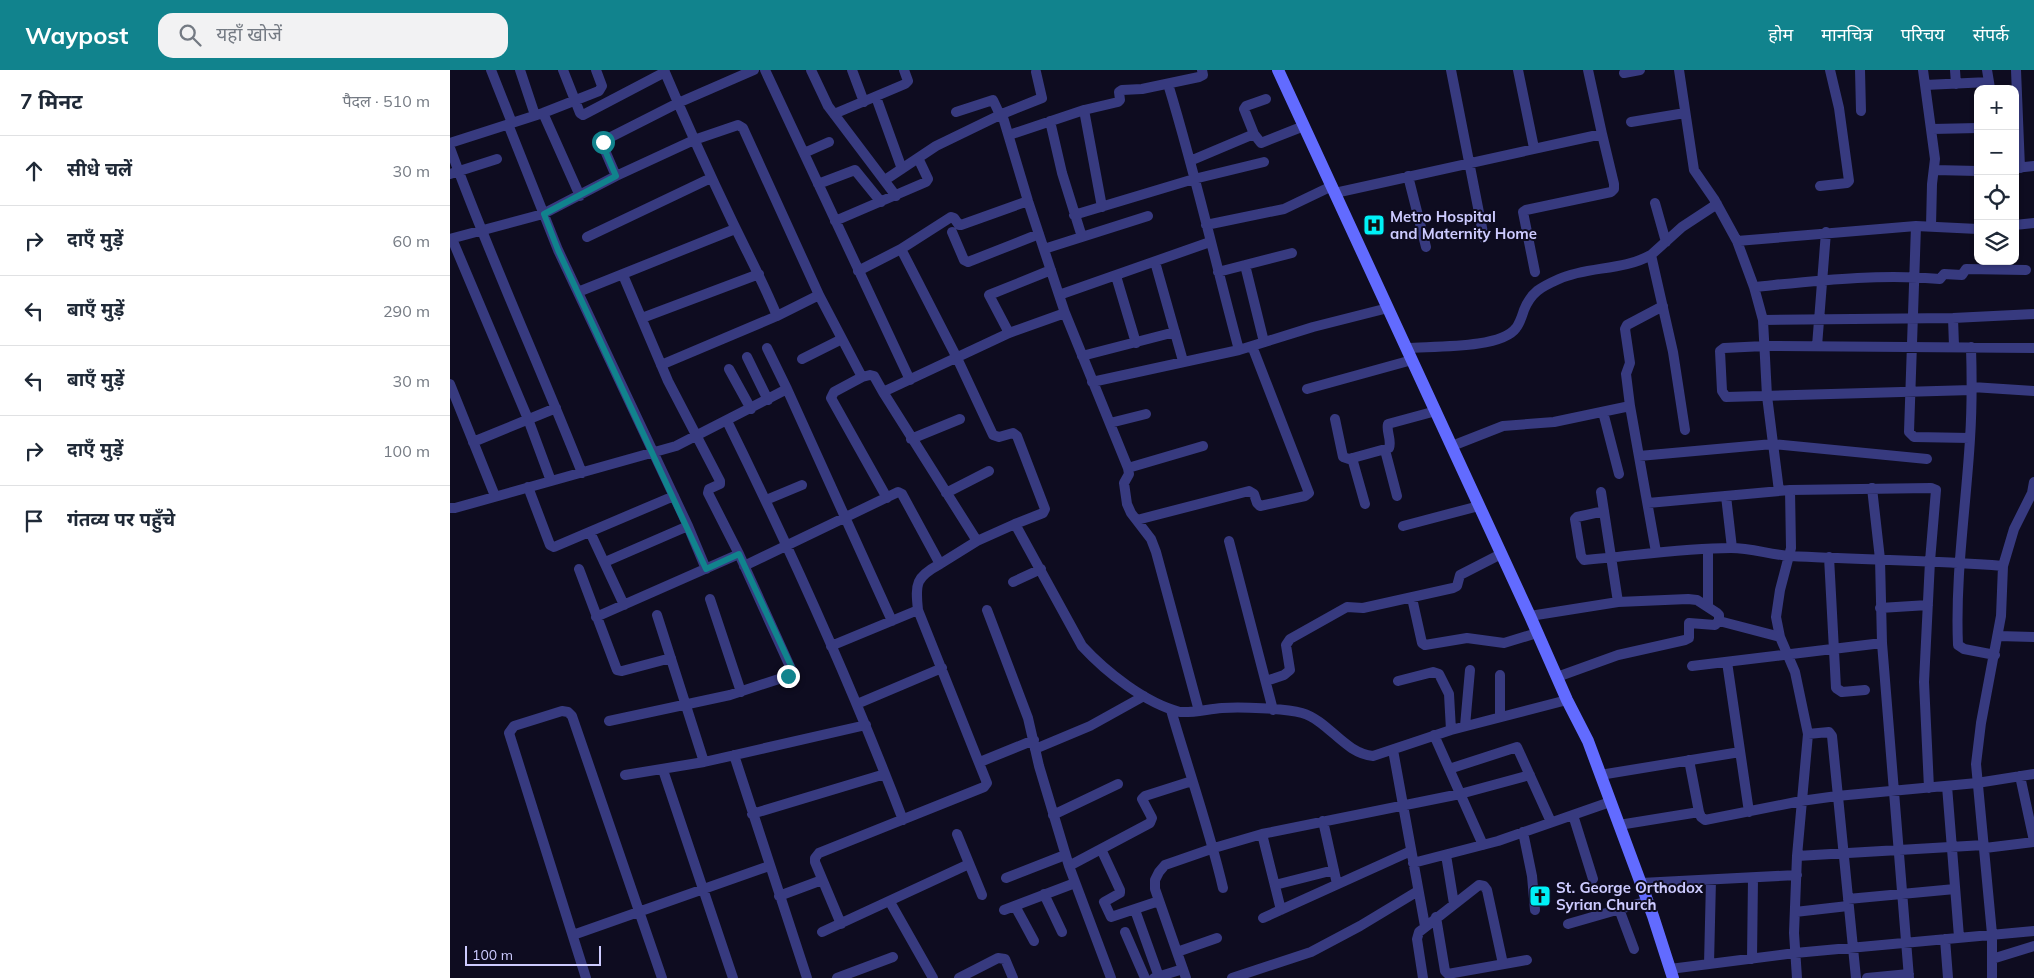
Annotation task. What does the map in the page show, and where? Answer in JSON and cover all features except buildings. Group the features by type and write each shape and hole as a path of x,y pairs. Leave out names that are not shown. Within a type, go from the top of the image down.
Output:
{"main road":[{"path":"1278,70 1538,633 1567,700 1588,741 1648,901 1672,974"}],"street":[{"path":"491,70 544,214 706,569"},
{"path":"520,70 539,114 580,196"},
{"path":"563,70 581,114 586,115 664,71 711,178 759,274 777,316"},
{"path":"450,143 575,101 602,88 596,70"},
{"path":"616,176 603,142 678,103 754,70"},
{"path":"765,70 910,380"},
{"path":"811,70 834,114 896,196"},
{"path":"852,70 864,102"},
{"path":"834,114 907,83 904,70"},
{"path":"1009,135 1084,110 1120,101 1119,92 1122,90 1142,89 1199,77 1203,75 1202,70"},
{"path":"1451,70 1484,238"},
{"path":"1518,70 1534,148"},
{"path":"1535,272 1522,212 1612,192 1614,189 1588,70"},
{"path":"1624,73 1640,70"},
{"path":"1679,70 1694,170 1737,241 1754,287 1763,320 1767,396 1779,491"},
{"path":"1820,186 1849,181 1839,108 1830,70"},
{"path":"1860,70 1861,111"},
{"path":"1923,70 1935,158 1931,226"},
{"path":"1955,70 1956,84"},
{"path":"1987,70 1990,85"},
{"path":"2016,70 2017,130"},
{"path":"885,180 936,146 1001,114 1042,98 1036,72"},
{"path":"1168,84 1239,350"},
{"path":"1925,85 1974,85"},
{"path":"876,97 902,169"},
{"path":"1266,99 1246,106 1244,109 1254,134 1262,143 1304,126"},
{"path":"956,112 992,100 1001,114 1065,313 1128,468 1124,486 1129,509 1151,539 1156,552 1200,711"},
{"path":"1084,110 1102,207"},
{"path":"1631,122 1685,113"},
{"path":"1050,121 1062,174 1082,237"},
{"path":"551,481 528,419 451,239 544,214 616,176 694,140 732,126 738,125 742,128 819,295 862,378"},
{"path":"1932,129 1974,128"},
{"path":"1190,161 1254,134"},
{"path":"1206,225 1284,209 1333,190 1408,176 1602,134"},
{"path":"804,154 829,142"},
{"path":"450,148 454,172 481,231 582,473"},
{"path":"835,221 896,196 928,179 918,158"},
{"path":"454,172 497,159"},
{"path":"1074,215 1194,179 1264,162"},
{"path":"2019,168 2034,166"},
{"path":"818,184 856,170 881,202"},
{"path":"1934,170 1974,171"},
{"path":"1408,176 1426,246"},
{"path":"587,237 711,178"},
{"path":"858,271 902,249 951,217 961,225 1028,201"},
{"path":"1655,203 1666,242"},
{"path":"1406,348 1478,344 1500,339 1510,334 1517,327 1529,299 1540,288 1585,270 1635,262 1651,256 1696,216 1716,204"},
{"path":"1044,249 1148,216"},
{"path":"2019,225 2034,223"},
{"path":"1737,241 1826,232 1916,226 1974,229"},
{"path":"1916,226 1909,432 1911,436 1970,438"},
{"path":"578,292 735,229"},
{"path":"952,232 964,260 968,262 1039,234"},
{"path":"1818,346 1826,232"},
{"path":"1059,295 1210,242"},
{"path":"841,924 815,862 818,853 984,787 986,780 918,610 918,580 924,573 977,541 1043,513 1045,507 1017,436 1013,433 999,437 993,435 957,358 902,249"},
{"path":"1218,272 1292,253"},
{"path":"1651,256 1673,352 1685,430"},
{"path":"1155,262 1183,361"},
{"path":"1245,265 1264,342"},
{"path":"1008,333 989,295 1051,270"},
{"path":"1754,287 1823,280 1915,277 1940,279 1944,274 1962,275 1966,270 2026,270"},
{"path":"642,318 759,274"},
{"path":"608,721 741,692 788,676 792,671 739,554 708,494 709,489 719,485 721,482 661,365 624,275"},
{"path":"1116,276 1136,342"},
{"path":"661,365 777,316 819,295"},
{"path":"1656,552 1630,406 1626,374 1630,363 1626,327 1663,306"},
{"path":"1092,382 1239,350 1388,308"},
{"path":"883,392 1008,333 1065,313"},
{"path":"1763,320 1953,318 2034,314"},
{"path":"1953,318 1954,346"},
{"path":"1082,356 1175,332"},
{"path":"802,359 842,340"},
{"path":"1137,520 1249,492 1254,494 1257,504 1260,506 1309,494 1308,487 1252,346"},
{"path":"2034,348 1765,346 1724,348 1720,351 1723,395 1728,397 1972,389 2034,391"},
{"path":"1971,347 1972,389 1960,562 1959,647 1995,655"},
{"path":"767,348 892,621"},
{"path":"747,357 768,400"},
{"path":"1307,389 1412,360"},
{"path":"729,368 751,409"},
{"path":"887,498 831,398 834,392 870,375 874,376 911,439 977,541"},
{"path":"450,384 496,496"},
{"path":"450,508 652,454 697,437 787,389"},
{"path":"1452,446 1503,426 1554,422 1630,406"},
{"path":"473,442 556,408"},
{"path":"1335,419 1343,457 1346,459 1385,450 1390,446 1388,424 1436,411"},
{"path":"1603,412 1619,474"},
{"path":"1110,424 1146,414"},
{"path":"911,439 960,419"},
{"path":"727,421 788,545 866,725 903,820"},
{"path":"1639,456 1773,444 1928,459"},
{"path":"1128,468 1203,446"},
{"path":"1385,450 1397,496"},
{"path":"1352,458 1365,504"},
{"path":"946,493 989,471"},
{"path":"766,500 802,485"},
{"path":"1992,978 1992,934 1977,783 1978,743 2001,616 2004,566 2014,529 2034,486"},
{"path":"528,487 551,546 557,546 674,496"},
{"path":"1648,503 1790,490 1872,488 1931,488 1936,490 1930,561 1924,682 1929,788"},
{"path":"1867,978 1909,976 1908,943 1893,791 1882,643 1880,559 1872,488"},
{"path":"1790,490 1791,548 1780,590 1776,618 1780,637 1795,672 1808,734 1797,856 1795,912 1797,978"},
{"path":"744,566 898,492 902,494 940,564"},
{"path":"1601,492 1618,602"},
{"path":"1726,496 1732,548"},
{"path":"1403,526 1479,506"},
{"path":"1604,511 1578,517 1574,521 1582,558 1587,560 1656,552 1732,548 1753,549 1789,556 1960,562 2004,566"},
{"path":"1015,524 1082,646 1098,663 1144,696 1171,710 1188,712 1236,708 1293,711 1314,719 1356,751 1364,755 1373,756 1451,730 1567,700"},
{"path":"605,562 688,526"},
{"path":"590,532 624,605"},
{"path":"1229,541 1273,710"},
{"path":"1708,549 1708,607"},
{"path":"596,617 739,554"},
{"path":"1266,681 1284,675 1290,670 1286,645 1290,639 1347,607 1363,608 1453,588 1457,586 1460,574 1501,554"},
{"path":"1829,557 1837,690 1842,692 1865,690"},
{"path":"578,569 617,670 622,671 671,658"},
{"path":"1013,582 1041,569"},
{"path":"1412,598 1422,643 1425,645 1467,638 1504,643 1538,633"},
{"path":"710,599 741,692"},
{"path":"1530,616 1618,602 1688,599 1696,600 1718,613 1718,621 1715,625 1689,623 1689,638 1686,640 1618,655 1557,677"},
{"path":"1880,608 1928,605"},
{"path":"831,646 918,610"},
{"path":"987,610 1022,701 1065,855 1111,978"},
{"path":"657,615 704,762"},
{"path":"1718,621 1780,637"},
{"path":"1998,636 2034,637"},
{"path":"1692,666 1882,643"},
{"path":"1727,662 1750,812"},
{"path":"857,704 942,668"},
{"path":"1465,726 1470,670"},
{"path":"1398,681 1433,672 1439,674 1449,694 1451,730"},
{"path":"1500,675 1500,717"},
{"path":"980,762 1090,726 1144,696"},
{"path":"1171,710 1214,848 1223,888"},
{"path":"586,978 509,733 514,726 562,711 568,712 572,716 662,978"},
{"path":"626,775 704,762 866,725"},
{"path":"1808,734 1829,732 1832,736 1856,978"},
{"path":"1434,735 1483,846"},
{"path":"1449,769 1517,747 1551,822"},
{"path":"1394,750 1425,926"},
{"path":"1600,775 1740,752"},
{"path":"734,755 807,978"},
{"path":"1690,760 1699,812 1701,817 1706,820 1801,801 1977,783 2034,774"},
{"path":"663,770 733,978"},
{"path":"752,814 885,774"},
{"path":"1135,910 1156,977 1184,973 1155,889 1155,880 1159,872 1173,862 1262,834 1460,794 1530,775"},
{"path":"1797,856 2034,842 2020,776"},
{"path":"1069,866 1152,822 1143,798 1192,781"},
{"path":"1053,815 1118,784"},
{"path":"1947,786 1959,937"},
{"path":"1413,863 1483,846 1610,802"},
{"path":"1619,825 1699,812"},
{"path":"1573,815 1593,879"},
{"path":"1323,821 1337,884"},
{"path":"1523,832 1532,876 1535,910"},
{"path":"957,834 982,895"},
{"path":"1262,834 1281,910"},
{"path":"1102,849 1120,890 1120,894 1104,902 1111,917 1159,901"},
{"path":"1263,918 1411,851"},
{"path":"1006,878 1065,855"},
{"path":"1446,855 1454,904"},
{"path":"822,932 969,864"},
{"path":"573,935 769,866"},
{"path":"1275,886 1334,870"},
{"path":"1641,883 1797,875"},
{"path":"1752,959 1753,878"},
{"path":"779,896 822,880"},
{"path":"1709,964 1711,880"},
{"path":"1004,910 1075,882"},
{"path":"1423,978 1417,939 1418,932 1479,885 1485,887 1503,964"},
{"path":"1795,912 1903,894 1955,889"},
{"path":"1232,978 1312,952 1418,891"},
{"path":"1044,894 1062,932"},
{"path":"1568,924 1648,901"},
{"path":"890,902 933,978"},
{"path":"1015,906 1034,941"},
{"path":"1619,909 1634,948"},
{"path":"1436,917 1446,973 1451,974 1527,960"},
{"path":"1672,974 1709,964 1959,937 2034,931"},
{"path":"1125,932 1145,978"},
{"path":"1177,952 1217,938"},
{"path":"1945,939 1948,978"},
{"path":"1992,959 2034,946"},
{"path":"837,978 892,957"},
{"path":"959,978 998,958 1005,959 1013,978"}],"place":[{"name":"Metro Hospital and Maternity Home","path":"1374,225"},
{"name":"St. George Orthodox Syrian Church","path":"1540,896"}],"route":[{"path":"603,142 602,144 616,176 544,214 558,250 652,454 688,526 706,569 739,554 792,668 791,674 788,676"}]}
